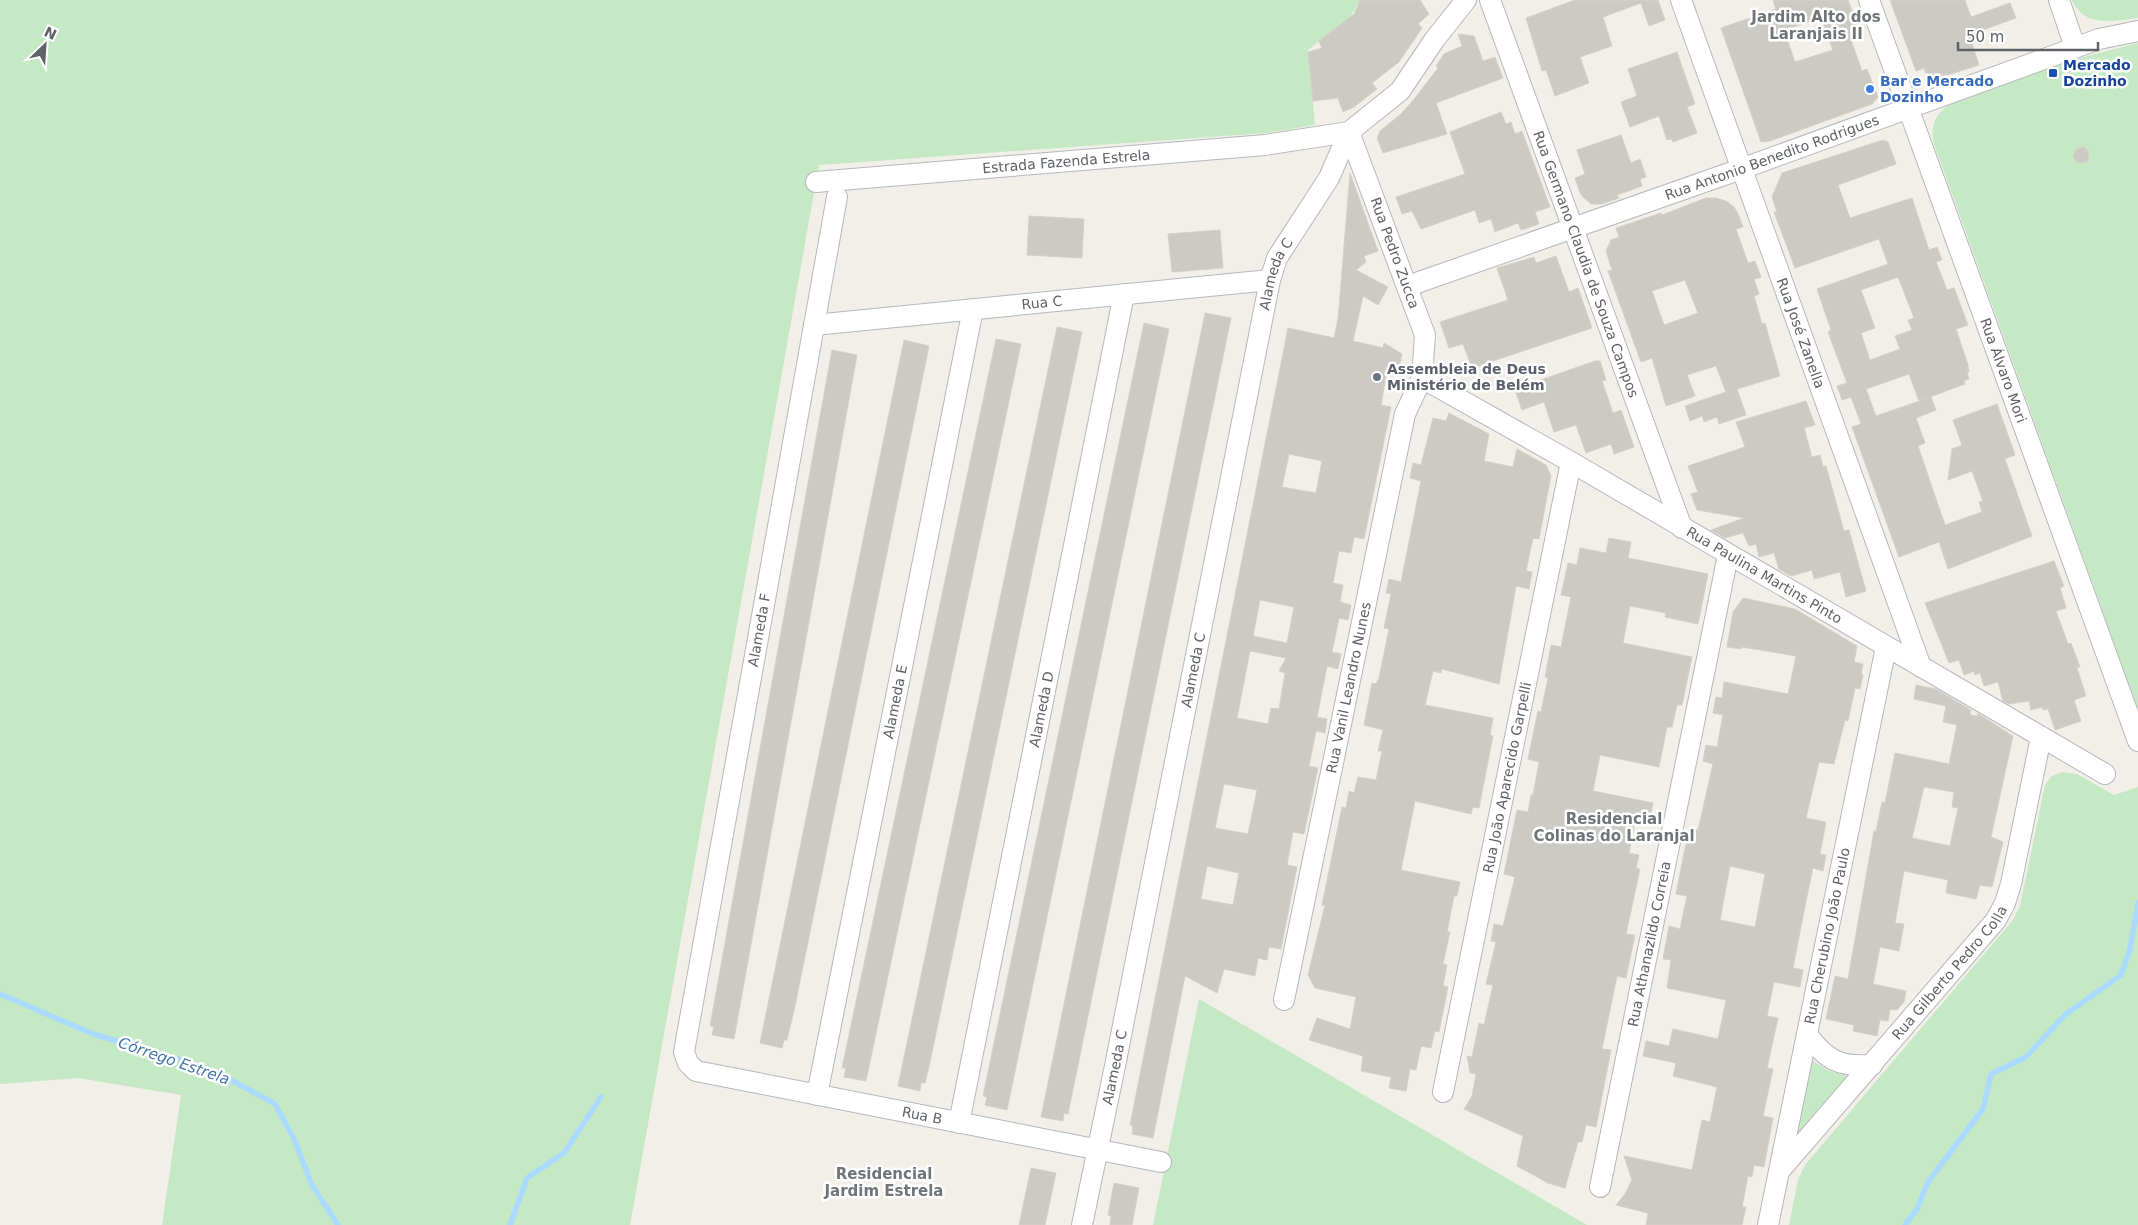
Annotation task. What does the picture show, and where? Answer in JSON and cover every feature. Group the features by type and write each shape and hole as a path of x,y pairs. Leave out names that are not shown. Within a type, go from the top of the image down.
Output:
{"street":[{"path":"1349,132 1400,91 1435,39 1466,0"},
{"name":"Rua Germano Claudia de Souza Campos","path":"1490,0 1682,528"},
{"name":"Rua José Zanella","path":"1681,0 1921,667"},
{"name":"Rua Álvaro Mori","path":"1868,0 2138,741"},
{"path":"2059,0 2075,47"},
{"name":"Rua Antonio Benedito Rodrigues","path":"1408,286 1741,169 2106,36 2138,31"},
{"name":"Estrada Fazenda Estrela","path":"816,182 1265,145 1349,132"},
{"name":"Alameda C","path":"1082,1225 1270,280 1277,258 1329,178 1349,132"},
{"name":"Rua Pedro Zucca","path":"1349,132 1408,286 1424,335 1422,378"},
{"name":"Alameda F","path":"688,1064 684,1052 837,197"},
{"name":"Rua C","path":"814,325 1270,280"},
{"name":"Alameda D","path":"959,1123 1124,294"},
{"name":"Alameda E","path":"817,1095 974,309"},
{"name":"Rua Paulina Martins Pinto","path":"1422,378 1571,462 2105,774"},
{"name":"Rua Vanil Leandro Nunes","path":"1284,1000 1405,414 1422,378"},
{"name":"Rua João Aparecido Garpelli","path":"1443,1092 1571,462"},
{"name":"Rua Athanazildo Correia","path":"1600,1187 1728,555"},
{"name":"Rua Cherubino João Paulo","path":"1768,1225 1886,647"},
{"name":"Rua Gilberto Pedro Colla","path":"1779,1170 1872,1065 2001,911 2011,884 2041,737"},
{"path":"1807,1035 1829,1058 1841,1064 1855,1066 1872,1065"},
{"name":"Rua B","path":"688,1064 696,1071 1160,1162"}],"green space":[{"path":"0,0 1360,0 1350,17 1308,50 1315,125 1266,133 819,165 630,1225 162,1225 181,1095 78,1078 0,1084"},
{"path":"2072,0 2138,0 2138,18 2109,21 2092,19 2077,9"},
{"path":"2138,43 2138,709 1933,141 1933,135 1935,120 1941,111 1950,104 2061,63"},
{"path":"2062,772 2077,774 2114,795 2138,787 2138,1225 1789,1225 1798,1180 1805,1165 2013,920 2020,906 2045,785 2052,776"},
{"path":"1199,999 1587,1225 1153,1225"},
{"path":"1812,1060 1829,1071 1850,1077 1797,1136"}],"building":[{"path":"1360,0 1420,0 1429,14 1418,24 1422,28 1399,62 1372,83 1377,89 1354,107 1343,112 1338,98 1313,101 1308,52 1322,48 1319,41 1354,14"},
{"path":"1575,0 1658,0 1665,20 1649,26 1641,3 1603,17 1612,46 1580,57 1589,83 1555,96 1546,70 1542,71 1526,18"},
{"path":"1773,0 1848,0 1862,36 1851,40 1862,71 1867,69 1878,97 1872,104 1770,141 1761,142 1721,28 1776,9","holes":["1821,18 1833,50 1795,62 1784,30"]},
{"path":"1890,0 1965,0 1971,17 2010,3 2016,18 1969,35 1979,65 1929,81 1924,68 1916,71"},
{"path":"1458,34 1474,36 1483,61 1495,57 1503,78 1436,103 1447,134 1383,153 1377,138 1380,131 1401,114 1415,98 1438,68 1436,66 1444,54 1462,46"},
{"path":"1677,52 1695,104 1687,107 1697,133 1673,142 1671,139 1667,140 1659,116 1630,127 1621,102 1637,96 1628,69"},
{"path":"1501,112 1506,124 1511,122 1515,134 1522,131 1550,207 1535,212 1539,224 1521,230 1518,223 1495,232 1491,219 1479,223 1475,210 1421,229 1412,211 1402,214 1396,197 1465,174 1450,132"},
{"path":"1621,135 1631,163 1640,159 1646,177 1640,179 1642,186 1617,195 1619,198 1602,204 1591,204 1581,195 1575,178 1585,174 1577,150"},
{"path":"1883,140 1888,142 1896,164 1838,185 1850,218 1912,198 1929,250 1937,247 1942,260 1936,262 1947,290 1954,288 1968,325 1956,329 1968,365 1969,372 1967,373 1969,379 1964,381 1965,384 1919,401 1909,374 1866,389 1876,416 1931,397 1936,410 1916,418 1925,443 1918,446 1945,525 1982,512 1979,502 1983,501 1972,471 1948,480 1952,449 1962,445 1953,420 1997,404 2015,455 2005,459 2032,536 1948,569 1939,542 1899,557 1852,427 1861,424 1851,397 1842,400 1837,386 1847,383 1828,332 1831,330 1817,289 1888,264 1879,239 1795,268 1774,212 1777,212 1772,197 1782,173","holes":["1898,277 1914,318 1908,320 1912,330 1895,336 1900,349 1870,360 1861,333 1875,328 1861,290"]},
{"path":"2084,147 2089,153 2087,162 2078,163 2073,157 2076,149"},
{"path":"1350,173 1378,251 1364,256 1366,262 1356,270 1388,287 1378,305 1363,296 1353,341 1383,348 1384,343 1402,354 1398,372 1387,370 1381,405 1391,407 1364,539 1354,537 1351,553 1339,551 1333,583 1343,585 1340,602 1351,605 1348,620 1339,618 1332,652 1341,654 1338,669 1327,666 1317,717 1327,719 1325,733 1316,731 1309,766 1318,768 1304,834 1293,832 1287,865 1297,867 1281,949 1269,947 1267,960 1258,958 1255,976 1224,969 1217,993 1185,976 1153,1138 1132,1134 1133,1126 1130,1125 1288,328 1334,338 1338,319","holes":["1289,454 1322,461 1316,493 1282,487","1260,600 1294,607 1287,643 1253,636","1250,651 1286,658 1279,671 1285,673 1279,709 1271,708 1268,724 1237,718","1224,784 1257,790 1248,834 1215,828","1207,866 1239,873 1233,905 1201,899"]},
{"path":"1706,198 1716,198 1726,201 1734,207 1739,216 1743,227 1736,229 1748,263 1755,261 1761,277 1754,279 1759,294 1754,296 1762,324 1765,323 1780,376 1737,389 1746,415 1719,424 1717,417 1704,422 1702,416 1690,421 1685,406 1726,392 1716,366 1687,375 1695,396 1666,406 1652,358 1641,362 1608,271 1612,270 1606,251 1611,240 1619,237 1616,228 1661,213 1662,215","holes":["1685,280 1698,313 1664,325 1652,291"]},
{"path":"1029,216 1084,219 1082,258 1027,255"},
{"path":"1220,230 1223,268 1172,272 1168,234"},
{"path":"1556,256 1569,292 1578,288 1592,328 1472,368 1463,344 1449,348 1440,322 1508,300 1497,268 1534,257 1536,263"},
{"path":"1205,313 1231,318 1068,1114 1064,1113 1063,1121 1041,1117"},
{"path":"1144,323 1169,329 1007,1110 985,1105 987,1097 983,1096"},
{"path":"1057,327 1082,332 930,1062 925,1083 921,1083 920,1091 898,1086"},
{"path":"996,339 1021,344 866,1081 844,1077 846,1068 842,1068"},
{"path":"904,340 929,346 795,1006 787,1040 784,1040 782,1048 760,1043"},
{"path":"832,350 857,355 734,1039 712,1035 714,1027 710,1026"},
{"path":"1595,361 1600,361 1606,380 1602,381 1613,413 1621,410 1634,447 1614,454 1611,444 1586,453 1576,425 1554,432 1544,402 1522,410 1514,387 1531,381 1532,383"},
{"path":"1806,401 1815,425 1804,428 1812,457 1820,455 1823,467 1826,466 1844,531 1849,530 1866,591 1846,597 1840,572 1814,579 1812,570 1791,576 1779,569 1774,553 1759,557 1756,544 1749,546 1743,533 1725,538 1711,530 1744,518 1697,510 1691,494 1698,492 1688,466 1745,447 1736,422"},
{"path":"1449,413 1489,434 1484,461 1513,467 1517,449 1546,465 1551,476 1539,539 1533,538 1526,571 1532,572 1529,589 1516,586 1499,684 1442,669 1441,673 1433,671 1425,705 1493,718 1490,735 1493,736 1479,808 1473,807 1471,814 1415,801 1401,870 1460,882 1457,896 1454,896 1447,932 1450,932 1443,964 1447,965 1443,986 1448,987 1439,1032 1435,1031 1431,1048 1421,1046 1416,1070 1410,1069 1406,1091 1389,1088 1391,1077 1361,1071 1363,1056 1309,1040 1317,1018 1350,1029 1356,997 1315,988 1308,975 1325,905 1322,905 1342,807 1346,808 1349,791 1354,793 1358,777 1376,780 1382,751 1378,751 1383,730 1364,725 1372,683 1376,684 1379,678 1389,629 1384,628 1391,594 1386,593 1389,579 1401,582 1421,481 1410,478 1413,463 1421,465 1433,418 1446,421"},
{"path":"1609,538 1631,542 1628,558 1708,574 1698,624 1665,617 1666,613 1630,606 1623,643 1692,657 1682,705 1677,705 1672,727 1667,727 1659,767 1600,755 1593,791 1653,803 1650,819 1636,816 1629,853 1639,855 1636,868 1640,869 1626,934 1635,935 1626,978 1617,976 1602,1049 1611,1050 1596,1127 1586,1125 1582,1142 1578,1142 1565,1188 1548,1183 1517,1166 1523,1136 1464,1109 1472,1096 1476,1074 1470,1073 1467,1056 1472,1057 1479,1023 1484,1025 1493,985 1486,984 1496,942 1491,941 1494,924 1503,926 1515,877 1504,874 1517,810 1528,812 1531,795 1533,795 1539,762 1528,759 1538,711 1541,712 1548,678 1545,677 1551,645 1561,647 1571,597 1561,595 1568,563 1577,565 1580,548 1606,553"},
{"path":"2054,561 2064,586 2060,588 2066,608 2056,611 2068,644 2071,643 2080,667 2077,668 2086,696 2074,700 2081,721 2055,730 2048,709 2043,710 2042,707 2031,710 2029,701 2009,704 2003,701 1998,682 1984,686 1980,673 1975,675 1974,671 1964,675 1959,660 1949,663 1925,603"},
{"path":"1743,598 1795,609 1857,646 1854,662 1863,664 1861,674 1863,675 1860,689 1855,688 1848,721 1845,720 1834,764 1819,762 1806,818 1826,822 1820,854 1826,855 1823,871 1813,868 1806,901 1793,968 1803,970 1800,987 1774,982 1767,1016 1778,1018 1767,1068 1773,1069 1763,1116 1773,1118 1764,1167 1754,1165 1752,1177 1748,1176 1742,1207 1746,1207 1742,1225 1646,1225 1648,1213 1616,1205 1625,1194 1632,1180 1624,1156 1692,1170 1702,1120 1710,1122 1717,1087 1673,1076 1676,1063 1643,1056 1646,1041 1669,1046 1673,1029 1718,1039 1726,1000 1667,988 1671,960 1663,959 1669,926 1680,929 1687,896 1676,894 1689,828 1698,830 1713,764 1703,761 1706,745 1717,747 1723,715 1713,713 1716,697 1722,698 1724,682 1788,694 1796,656 1742,647 1741,649 1727,647 1733,612","holes":["1730,866 1765,874 1755,927 1720,920"]},
{"path":"1916,685 1936,689 1971,710 1970,715 1978,716 1977,713 2013,736 1991,837 2003,842 1992,887 1980,885 1976,899 1946,893 1948,880 1904,871 1895,923 1904,924 1899,951 1880,947 1873,984 1906,991 1904,1002 1897,1010 1890,1009 1888,1021 1880,1020 1877,1036 1853,1031 1854,1025 1826,1019 1835,976 1848,979 1874,831 1876,831 1882,802 1885,803 1895,753 1949,764 1957,725 1943,722 1946,706 1914,699","holes":["1924,787 1954,792 1952,807 1958,808 1950,846 1912,838"]},
{"path":"1031,1168 1056,1173 1045,1225 1019,1225"},
{"path":"1114,1183 1139,1188 1132,1225 1110,1225 1111,1216 1108,1215"}],"waterway":[{"path":"1905,1225 1917,1209 1928,1182 1983,1109 1991,1074 2026,1057 2066,1014 2121,975 2130,949 2138,903"},
{"name":"Córrego Estrela","path":"0,994 93,1034 187,1062 231,1080 275,1104 294,1139 312,1185 338,1225"},
{"path":"510,1225 527,1178 564,1153 601,1097"}],"place":[{"name":"Mercado Dozinho","path":"2053,73"},
{"name":"Bar e Mercado Dozinho","path":"1870,89"},
{"name":"Assembleia de Deus Ministério de Belém","path":"1377,377"}],"district":[{"name":"Jardim Alto dos Laranjais II","path":"1816,26"},
{"name":"Residencial Colinas do Laranjal","path":"1614,828"},
{"name":"Residencial Jardim Estrela","path":"884,1182"}]}
